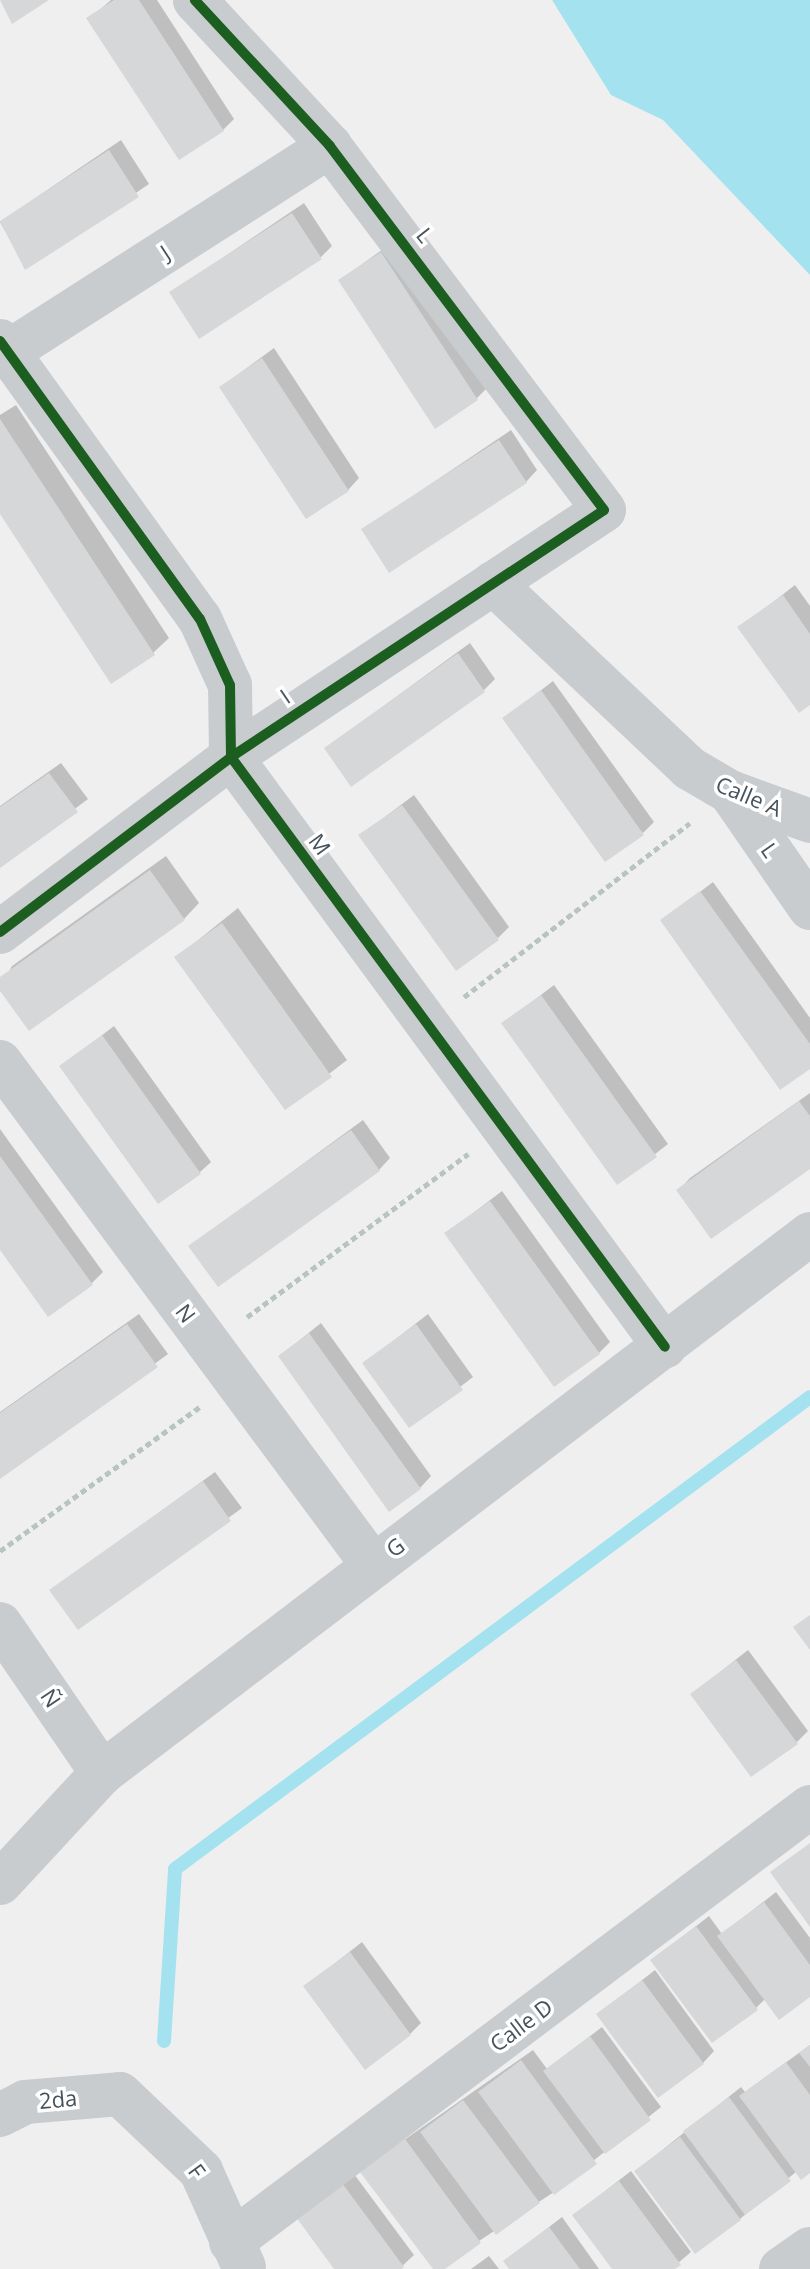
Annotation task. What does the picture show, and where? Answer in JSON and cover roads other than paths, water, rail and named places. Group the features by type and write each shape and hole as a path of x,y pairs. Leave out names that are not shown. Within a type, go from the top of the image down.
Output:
{"street":[{"name":"L","path":"195,0 330,146 604,510"},
{"name":"J","path":"3,350 330,146"},
{"path":"3,350 200,619 230,685 231,757"},
{"name":"I","path":"0,932 231,757 604,510"},
{"name":"Calle A","path":"493,583 689,768 730,792 810,821"},
{"name":"M","path":"231,757 665,1347"},
{"name":"L","path":"730,792 810,908"},
{"name":"N","path":"0,1062 372,1564"},
{"name":"G","path":"0,1883 102,1773 372,1564 665,1347 810,1234"},
{"name":"Ñ","path":"0,1624 102,1773"},
{"name":"Calle D","path":"238,2256 810,1807"},
{"name":"F","path":"120,2094 201,2171 238,2256"},
{"name":"2da","path":"0,2115 25,2102 120,2094"},
{"path":"781,2269 810,2249"}],"water":[{"path":"552,0 810,0 810,275 663,120 611,95"}],"waterway":[{"path":"164,2041 175,1869 810,1397"}]}
